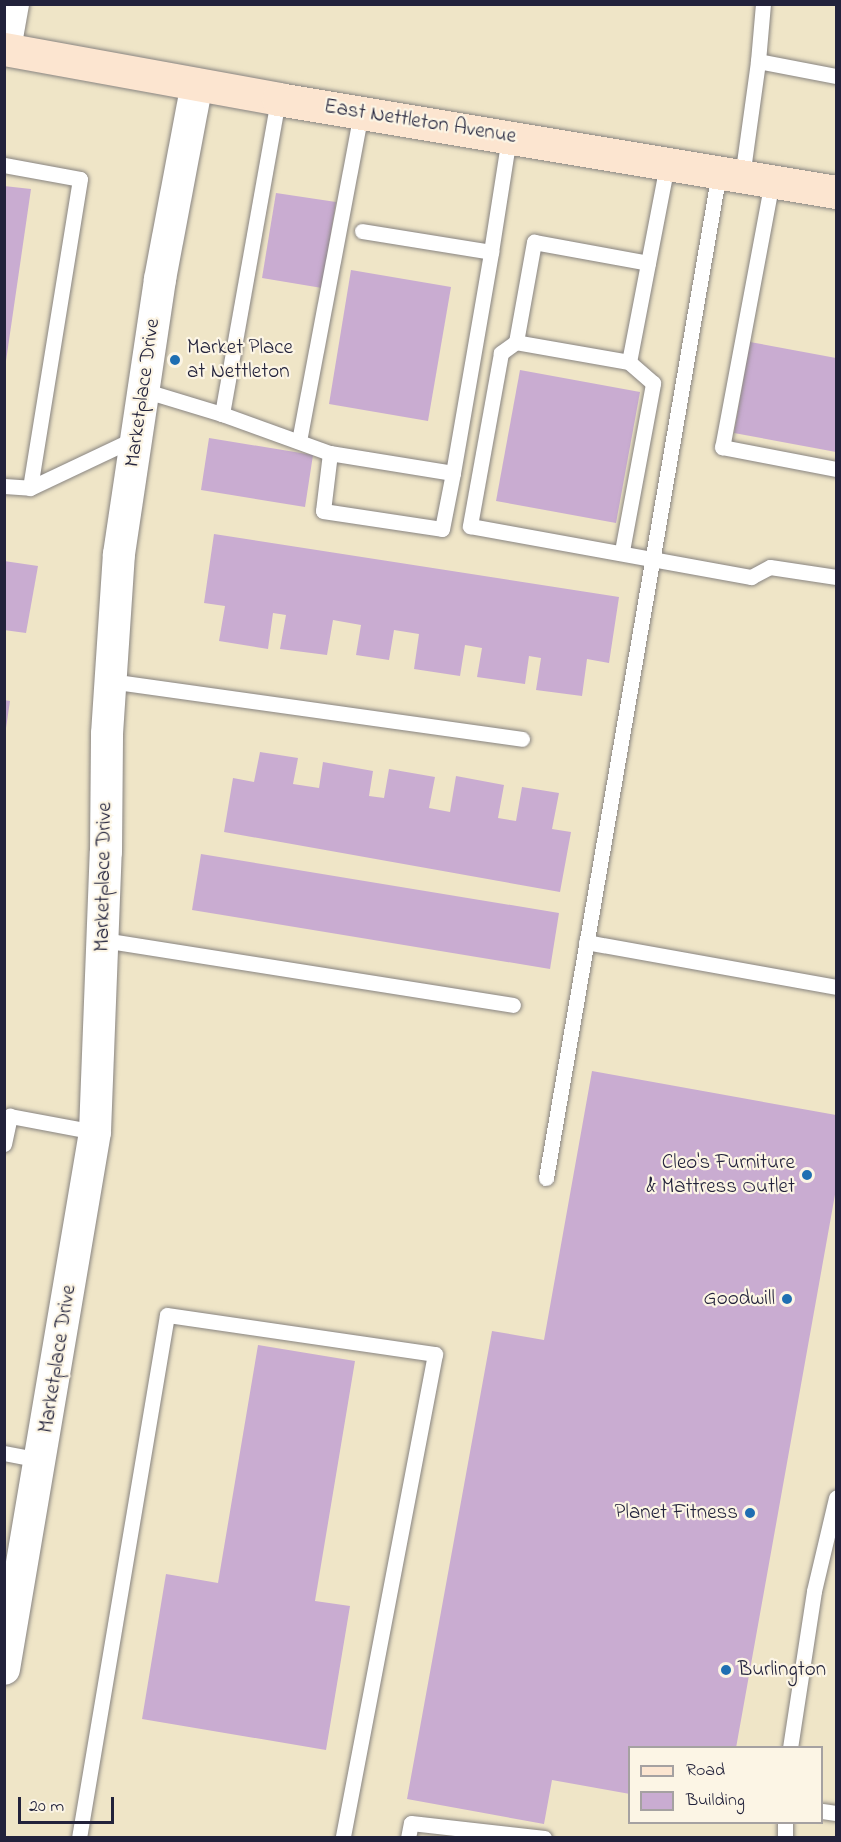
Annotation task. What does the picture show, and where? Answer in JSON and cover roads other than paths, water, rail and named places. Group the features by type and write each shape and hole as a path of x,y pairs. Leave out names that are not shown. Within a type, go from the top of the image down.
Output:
{"main road":[{"name":"East Nettleton Avenue","path":"5,49 278,99 837,192"}],"street":[{"path":"5,49 12,4"},
{"name":"Marketplace Drive","path":"4,1669 95,1132 110,681 119,554 160,279 197,84"}],"lane":[{"path":"764,4 744,177 722,447 837,469"},
{"path":"758,61 837,76"},
{"path":"222,414 278,99"},
{"path":"299,441 361,112"},
{"path":"330,453 323,511 442,529 509,137"},
{"path":"629,362 667,164"},
{"path":"4,165 80,179 30,488"},
{"path":"546,1178 651,557 744,177"},
{"path":"362,231 491,252"},
{"path":"648,263 534,242 516,342 501,353 470,526 622,551 751,577 770,567 837,577"},
{"path":"516,342 629,362 652,383 622,551"},
{"path":"143,390 222,414 330,453 453,472"},
{"path":"4,486 30,488 136,438"},
{"path":"110,681 522,739"},
{"path":"103,940 513,1005"},
{"path":"586,942 837,987"},
{"path":"4,1144 10,1116 95,1132"},
{"path":"79,1838 167,1315 435,1354 343,1838"},
{"path":"4,1453 41,1460"},
{"path":"790,1746 814,1591 837,1498"},
{"path":"408,1838 411,1823 544,1838"}],"place":[{"name":"Market Place at Nettleton","path":"175,360"},
{"name":"Cleo's Furniture & Mattress Outlet","path":"807,1175"},
{"name":"Goodwill","path":"787,1299"},
{"name":"Planet Fitness","path":"750,1513"},
{"name":"Burlington","path":"726,1670"}]}
